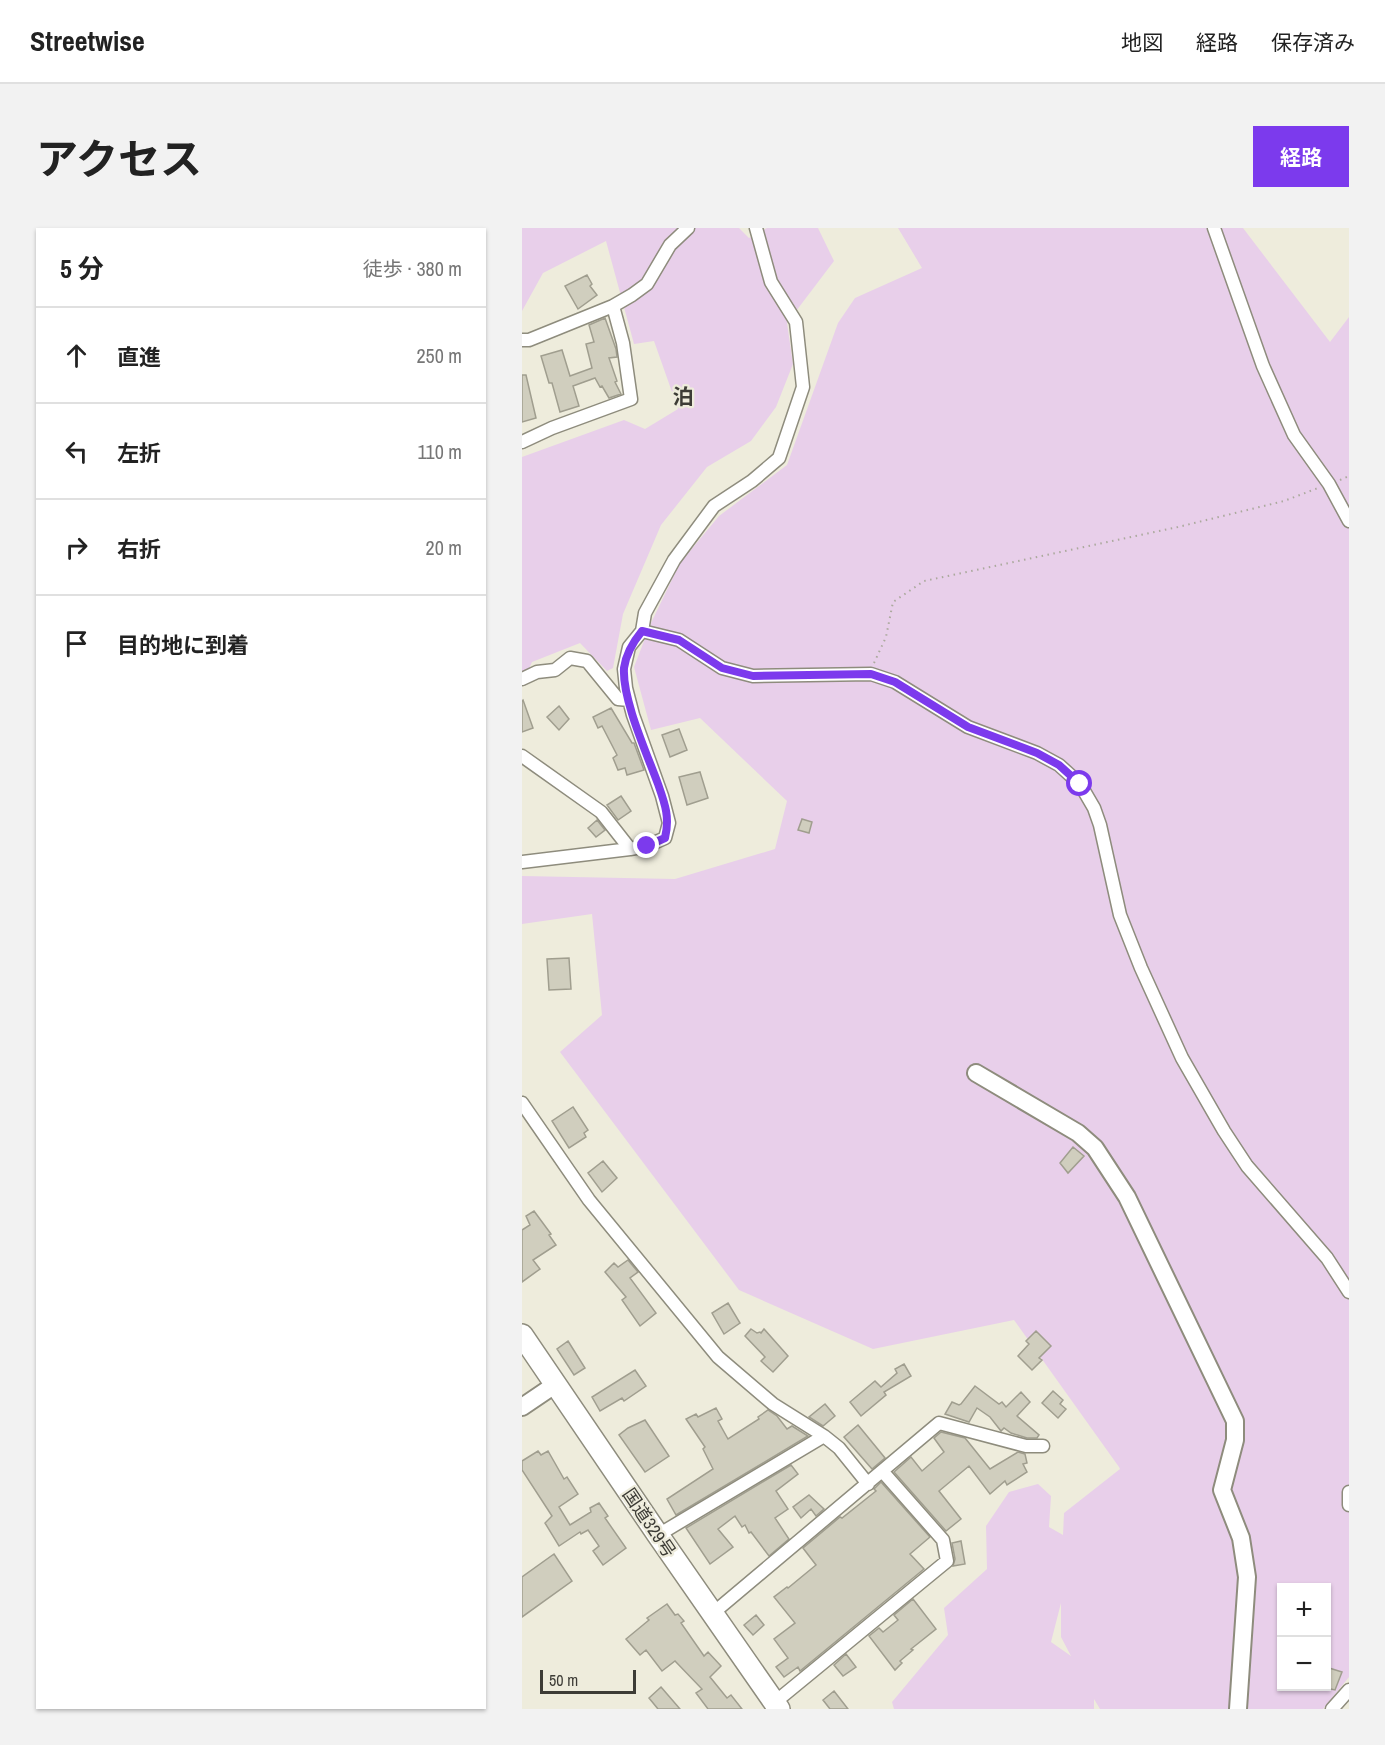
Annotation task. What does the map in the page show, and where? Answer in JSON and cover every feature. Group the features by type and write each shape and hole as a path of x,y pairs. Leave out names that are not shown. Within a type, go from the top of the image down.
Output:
{"highway":[{"name":"国道329号","path":"522,1335 777,1706"}],"street":[{"path":"522,340 529,340 613,306 647,284 670,245 688,228"},
{"path":"522,862 630,849 647,846 665,838 669,823 662,796 629,700 624,669 630,647 642,631 645,613 674,560 714,506 752,481 778,458 803,387 796,322 771,282 756,228"},
{"path":"1214,228 1263,366 1294,435 1329,484 1349,521"},
{"path":"522,442 552,428 631,399 623,343 613,306"},
{"path":"642,631 679,640 722,668 753,676 871,674 895,682 968,727 1037,753 1059,765 1080,784 1094,808 1100,825 1120,915 1141,968 1182,1058 1247,1166 1327,1258 1349,1292"},
{"path":"522,679 537,672 555,670 570,658 587,661 618,699 629,700"},
{"path":"522,756 601,812 630,849"},
{"path":"976,1072 1078,1133 1095,1148 1127,1197 1235,1420 1235,1440 1222,1490 1241,1538 1247,1577 1238,1709"},
{"path":"522,1103 589,1200 718,1357 773,1404 839,1448 868,1484"},
{"path":"522,1407 555,1384"},
{"path":"712,1614 939,1423 1026,1446 1043,1446"},
{"path":"658,1535 824,1436"},
{"path":"777,1706 947,1561 943,1540 883,1472"},
{"path":"1349,1492 1349,1504"},
{"path":"1332,1709 1349,1690"}],"path":[{"path":"871,674 886,637 892,602 924,581 1178,527 1284,501 1349,476"}],"shaded area":[{"path":"522,228 739,228 749,238 767,228 818,228 834,261 787,323 793,364 776,407 751,441 707,467 661,525 623,614 613,668 607,671 580,643 532,662 522,684 522,457 624,420 645,429 678,409 654,341 634,344 606,241 543,273 522,311"},
{"path":"898,228 1243,228 1330,342 1349,317 1349,1677 1323,1709 1100,1709 1094,1699 1094,1709 894,1709 892,1702 948,1635 944,1608 987,1569 986,1526 1009,1492 1038,1484 1051,1496 1049,1527 1063,1535 1064,1513 1120,1469 1014,1320 873,1349 739,1290 560,1052 602,1015 592,914 522,924 522,876 675,879 775,849 787,801 700,718 651,730 634,667 651,623 680,563 719,516 787,465 838,323 855,298 922,268","holes":["1061,1603 1061,1637 1071,1656 1051,1642"]}],"building":[{"path":"587,275 592,284 590,286 597,295 578,309 565,286"},
{"path":"605,318 616,349 617,357 609,358 617,381 615,382 621,394 609,398 595,378 573,386 579,406 560,412 541,356 562,350 570,376 592,368 586,344 594,342 589,325"},
{"path":"522,375 526,375 536,418 522,422"},
{"path":"522,701 533,728 522,732"},
{"path":"559,706 569,719 559,730 547,717"},
{"path":"611,708 634,743 644,770 627,775 625,768 618,770 613,758 617,755 602,726 598,728 593,717"},
{"path":"679,729 687,750 670,757 662,735"},
{"path":"700,772 708,798 687,805 679,777"},
{"path":"621,796 631,811 618,820 607,805"},
{"path":"802,819 812,822 809,833 798,830"},
{"path":"597,820 605,830 596,837 588,828"},
{"path":"569,958 571,989 549,990 547,959"},
{"path":"573,1107 588,1130 584,1133 586,1137 569,1148 552,1121"},
{"path":"1073,1147 1084,1156 1068,1173 1060,1163"},
{"path":"603,1161 617,1178 602,1192 588,1173"},
{"path":"534,1211 556,1245 533,1260 540,1269 522,1282 522,1230 530,1225 526,1216"},
{"path":"628,1260 638,1272 630,1278 656,1313 640,1326 622,1300 626,1297 605,1272 614,1263 618,1267"},
{"path":"728,1303 740,1323 724,1334 712,1313"},
{"path":"751,1329 761,1333 764,1329 788,1356 773,1372 761,1361 765,1357 745,1336"},
{"path":"1036,1331 1051,1346 1039,1358 1042,1360 1032,1370 1018,1356 1029,1344 1026,1341"},
{"path":"568,1341 585,1368 574,1375 557,1349"},
{"path":"904,1364 911,1376 884,1392 886,1395 861,1416 850,1402 875,1381 881,1387 897,1373 895,1369"},
{"path":"635,1370 646,1386 624,1401 622,1398 600,1411 592,1397"},
{"path":"975,1386 999,1404 1002,1402 1006,1407 1021,1392 1030,1402 1017,1416 1039,1435 1037,1438 1027,1438 1004,1428 1001,1431 990,1417 977,1408 969,1422 945,1414 952,1402 961,1404"},
{"path":"1053,1391 1063,1400 1060,1404 1066,1409 1058,1418 1042,1403"},
{"path":"825,1404 835,1416 823,1426 809,1417"},
{"path":"716,1408 722,1419 718,1421 728,1439 759,1419 758,1417 768,1410 777,1416 787,1429 792,1426 808,1436 676,1515 667,1499 713,1469 703,1449 705,1447 686,1419 696,1414 698,1417"},
{"path":"645,1420 669,1456 645,1472 619,1435"},
{"path":"858,1425 885,1458 872,1469 844,1437"},
{"path":"941,1432 965,1438 990,1469 1018,1452 1025,1454 1027,1463 1023,1464 1027,1472 1007,1485 1005,1481 990,1494 969,1466 939,1491 961,1519 946,1531 894,1472 911,1457 922,1471 944,1452 934,1438"},
{"path":"538,1451 541,1455 548,1451 564,1479 567,1477 578,1494 559,1507 570,1525 591,1512 590,1508 599,1503 608,1516 605,1518 626,1548 603,1565 593,1551 599,1546 588,1530 581,1534 580,1532 559,1546 545,1523 552,1516 522,1470 522,1461"},
{"path":"791,1465 798,1474 776,1491 788,1509 775,1518 789,1539 769,1556 751,1532 749,1533 745,1525 742,1527 735,1516 718,1529 733,1547 710,1564 686,1528"},
{"path":"881,1482 930,1537 910,1554 924,1569 800,1671 798,1667 784,1677 776,1667 788,1658 774,1639 795,1623 774,1597 816,1565 803,1548 876,1491 874,1489"},
{"path":"809,1495 824,1509 816,1516 811,1509 801,1518 793,1507"},
{"path":"961,1541 965,1564 953,1566 955,1559 952,1543"},
{"path":"554,1554 572,1581 522,1617 522,1577"},
{"path":"913,1599 936,1629 911,1649 913,1650 900,1661 902,1663 895,1670 869,1636 879,1628 883,1632 898,1620 894,1615"},
{"path":"667,1604 675,1615 678,1614 684,1621 681,1623 704,1656 708,1652 721,1666 710,1677 727,1698 731,1695 742,1709 708,1709 696,1693 702,1689 675,1661 662,1671 646,1650 640,1655 626,1639 649,1620 647,1618"},
{"path":"756,1615 764,1625 753,1635 744,1625"},
{"path":"846,1654 856,1667 843,1676 834,1665"},
{"path":"1331,1669 1342,1672 1335,1690 1331,1689"},
{"path":"661,1687 680,1709 658,1709 649,1698"},
{"path":"834,1691 848,1709 830,1709 823,1700"}],"district":[{"name":"泊","path":"683,397"}],"route":[{"path":"647,846 665,838 669,823 626,688 624,669 630,647 642,631 679,640 722,668 737,673 753,676 871,674 895,682 968,727 1037,753 1059,765 1080,784"}]}
